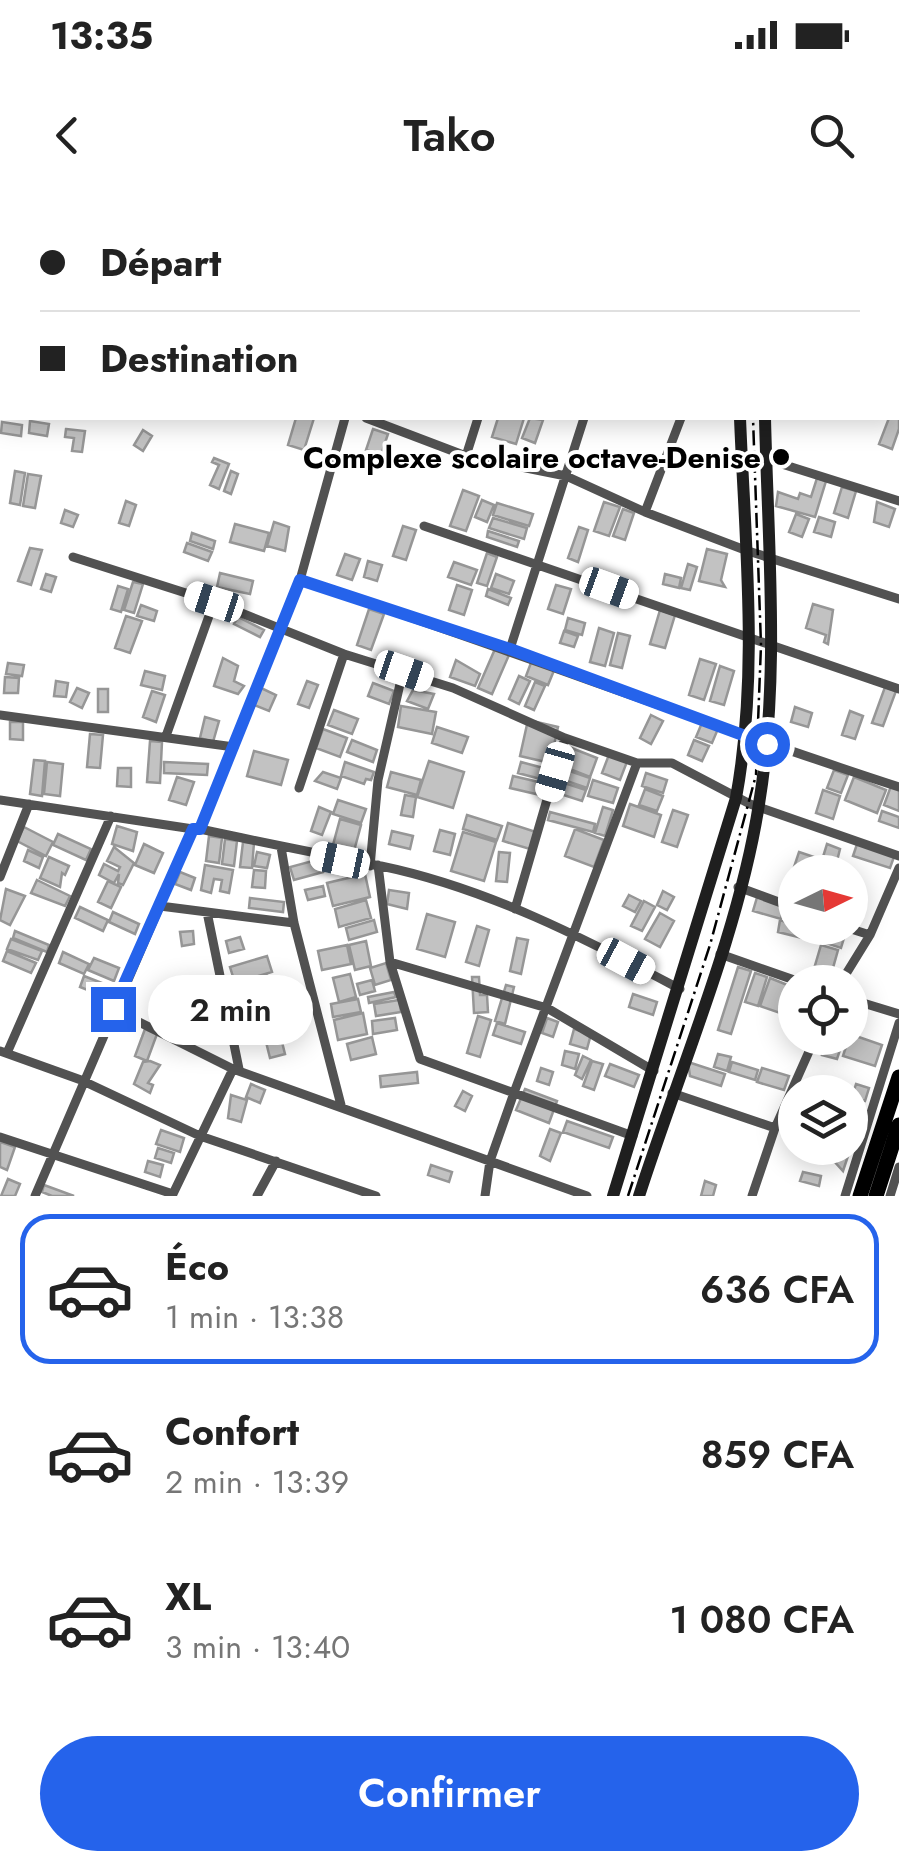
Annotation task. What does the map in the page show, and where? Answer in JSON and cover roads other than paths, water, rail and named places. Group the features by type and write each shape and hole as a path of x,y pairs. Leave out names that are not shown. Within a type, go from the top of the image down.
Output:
{"highway":[{"path":"860,1196 899,1077"},
{"path":"876,1196 899,1125"}],"main road":[{"path":"613,1196 736,798 747,736 749,640 740,420"},
{"path":"638,1196 720,954 759,808 772,649 766,420"}],"street":[{"path":"36,1196 113,1009 234,747 300,580 344,420"},
{"path":"371,420 466,456 566,476 645,512 745,550 899,598"},
{"path":"466,456 477,420"},
{"path":"510,649 583,420"},
{"path":"645,512 680,420"},
{"path":"766,459 899,501"},
{"path":"424,526 539,562 772,649 899,690"},
{"path":"73,557 214,602 344,654 404,671 565,738 637,763 672,764 759,808 899,856"},
{"path":"300,580 510,649 767,744 899,787"},
{"path":"166,736 214,602"},
{"path":"299,788 344,654"},
{"path":"404,671 378,780 374,866 390,962 420,1059 515,1090 632,1136"},
{"path":"0,715 234,747"},
{"path":"515,909 565,738"},
{"path":"485,1196 490,1162 515,1090 637,763"},
{"path":"0,800 196,829 374,866 515,909 573,933 680,989"},
{"path":"0,877 29,804"},
{"path":"110,816 3,1052 82,1080 200,1136 351,1192 376,1196"},
{"path":"281,847 294,923 341,1105"},
{"path":"852,965 870,936 899,868"},
{"path":"738,888 778,902"},
{"path":"160,906 294,923"},
{"path":"0,1137 172,1195 236,1069 206,912"},
{"path":"720,954 778,974"},
{"path":"390,962 547,1008 654,1071"},
{"path":"868,1005 899,1014"},
{"path":"113,1009 236,1069 587,1196"},
{"path":"846,1196 899,1024"},
{"path":"752,1196 775,1128 807,1055"},
{"path":"672,1092 775,1128"},
{"path":"257,1196 276,1161"},
{"path":"890,1196 899,1168"}],"railway":[{"path":"628,1196 710,945 756,775 761,645 753,420"}],"place":[{"name":"Complexe scolaire octave-Denise","path":"781,457"}]}
